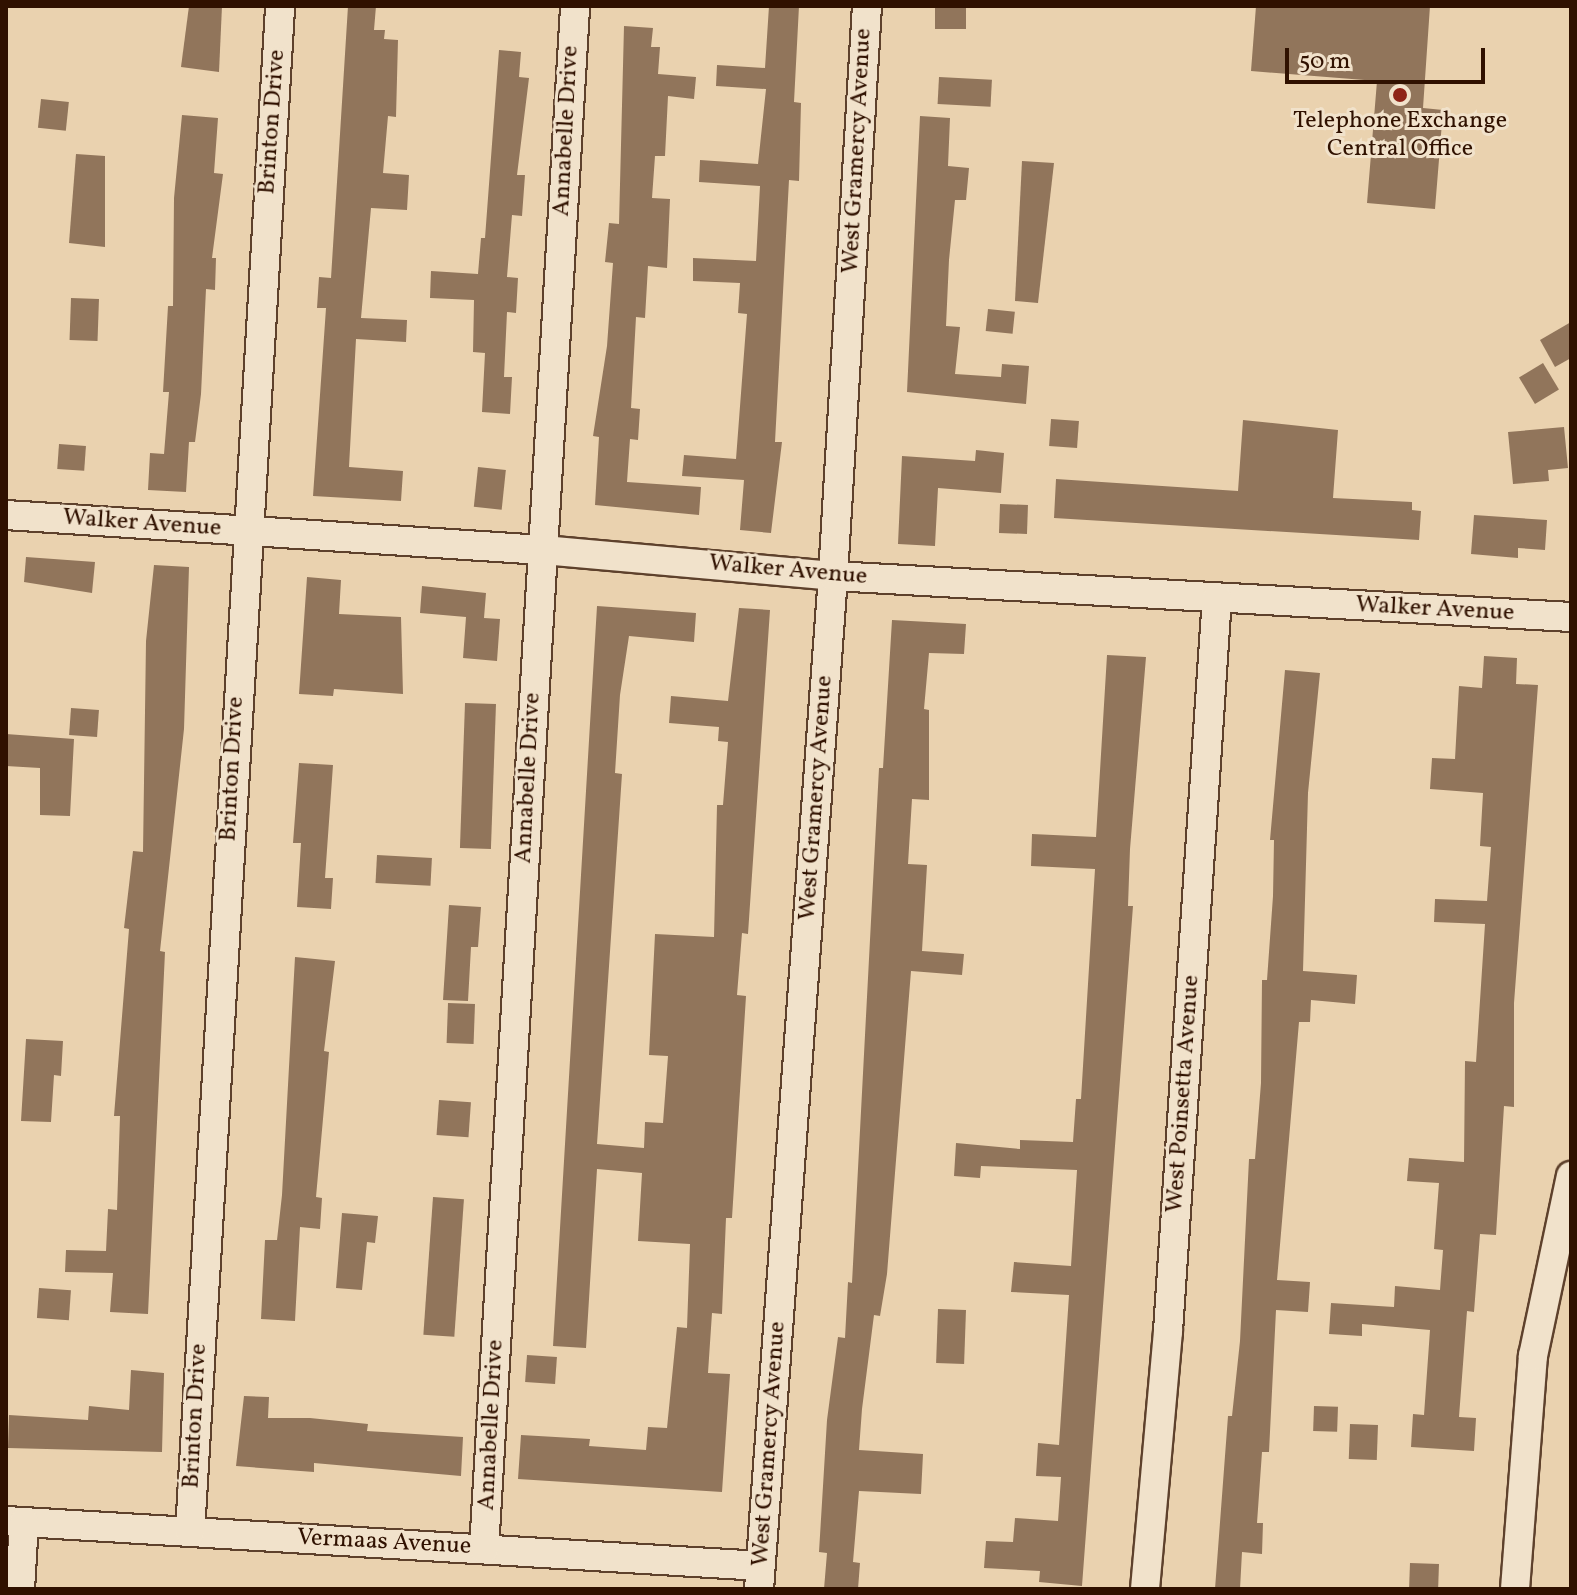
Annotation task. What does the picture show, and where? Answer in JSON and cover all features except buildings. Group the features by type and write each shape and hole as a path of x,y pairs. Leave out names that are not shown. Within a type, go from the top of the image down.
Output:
{"street":[{"name":"Brinton Drive","path":"190,1532 280,6"},
{"name":"Annabelle Drive","path":"484,1549 575,6"},
{"name":"West Gramercy Avenue","path":"760,1578 833,576 867,6"},
{"name":"Walker Avenue","path":"6,515 543,550 833,576 1571,617"},
{"name":"West Poinsetta Avenue","path":"1145,1589 1168,1331 1217,598"},
{"path":"1515,1589 1533,1356 1571,1176"},
{"name":"Vermaas Avenue","path":"15,1521 484,1549 760,1578"},
{"path":"15,1521 20,1589"}],"place":[{"name":"Telephone Exchange Central Office","path":"1400,95"}]}
